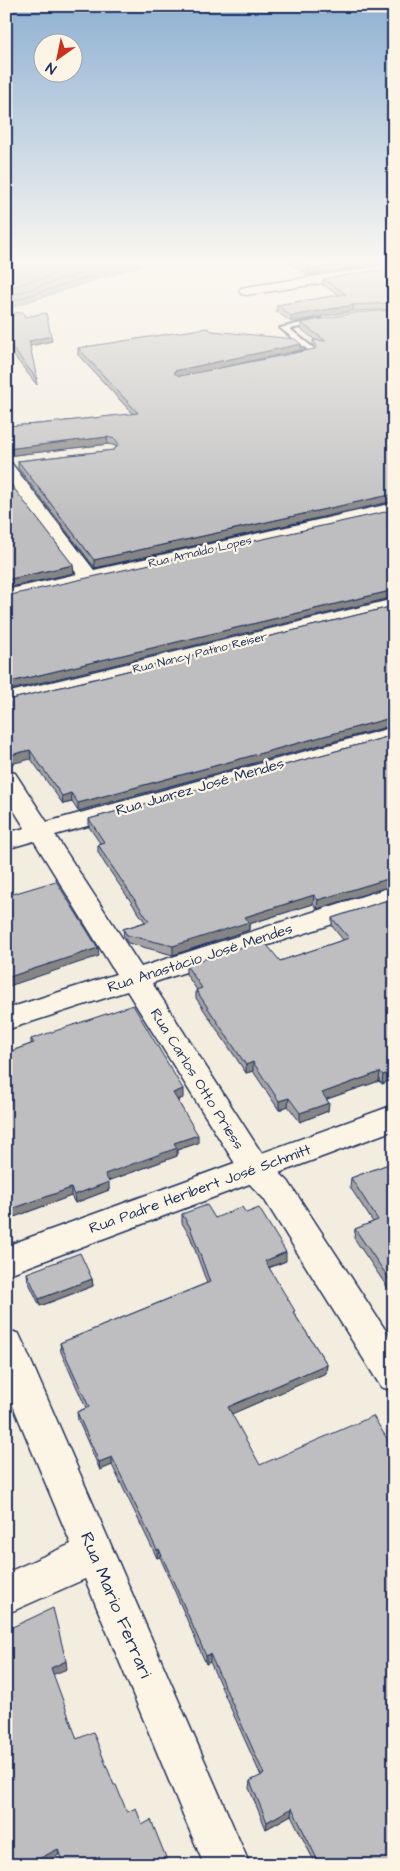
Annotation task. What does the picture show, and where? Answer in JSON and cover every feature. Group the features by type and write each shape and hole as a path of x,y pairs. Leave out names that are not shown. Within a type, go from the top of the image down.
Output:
{"street":[{"path":"6,463 25,461"},
{"path":"6,468 89,577"},
{"name":"Rua Arnaldo Lopes","path":"6,596 394,509"},
{"name":"Rua Nancy Patino Reiser","path":"6,700 394,605"},
{"name":"Rua Juarez José Mendes","path":"6,842 394,734"},
{"name":"Rua Carlos Otto Priess","path":"6,778 255,1169 276,1190 394,1376"},
{"name":"Rua Anastácio José Mendes","path":"6,1020 394,895"},
{"name":"Rua Padre Heribert José Schmitt","path":"6,1260 394,1117"},
{"name":"Rua Mario Ferrari","path":"6,1345 226,1865"},
{"path":"6,1594 94,1554"}],"lane":[{"path":"290,356 310,353 311,349"}],"building":[{"path":"13,349 31,349 37,379"},
{"path":"79,349 276,349 174,371 175,374 180,376 313,349 394,349 394,494 94,560 18,461 114,450 119,444 115,439 107,437 6,449 6,426 138,413"},
{"path":"6,478 73,565 6,580"},
{"path":"394,510 394,590 6,683 6,596"},
{"path":"394,606 394,717 78,803 71,793 62,796 30,750 6,756 6,708 12,706 8,700"},
{"path":"394,735 394,877 318,900 314,895 245,917 249,922 173,946 127,935 123,929 149,921 105,856 98,844 104,842 89,819"},
{"path":"56,881 98,948 6,978 6,896"},
{"path":"394,898 394,1071 383,1075 380,1072 322,1093 329,1103 300,1113 289,1098 279,1101 253,1062 246,1065 196,990 202,988 186,965 263,940 280,961 349,938 332,918"},
{"path":"133,1005 183,1089 173,1093 198,1135 174,1143 177,1148 105,1174 109,1182 74,1195 71,1188 6,1211 6,1053 34,1043 31,1039"},
{"path":"394,1162 394,1286 355,1229 378,1220 351,1178"},
{"path":"207,1205 215,1218 242,1207 246,1213 259,1208 286,1252 265,1261 295,1311 293,1312 327,1364 228,1407 260,1465 373,1416 394,1450 394,1865 320,1865 292,1808 267,1822 250,1781 264,1774 210,1654 206,1656 159,1549 157,1550 112,1457 99,1462 77,1412 89,1407 60,1343 210,1282 190,1227 182,1214"},
{"path":"80,1253 92,1279 39,1299 27,1273"},
{"path":"53,1608 66,1661 51,1668 77,1739 93,1732 127,1812 136,1808 142,1825 151,1820 169,1865 63,1865 58,1849 27,1865 6,1865 6,1630"}]}
